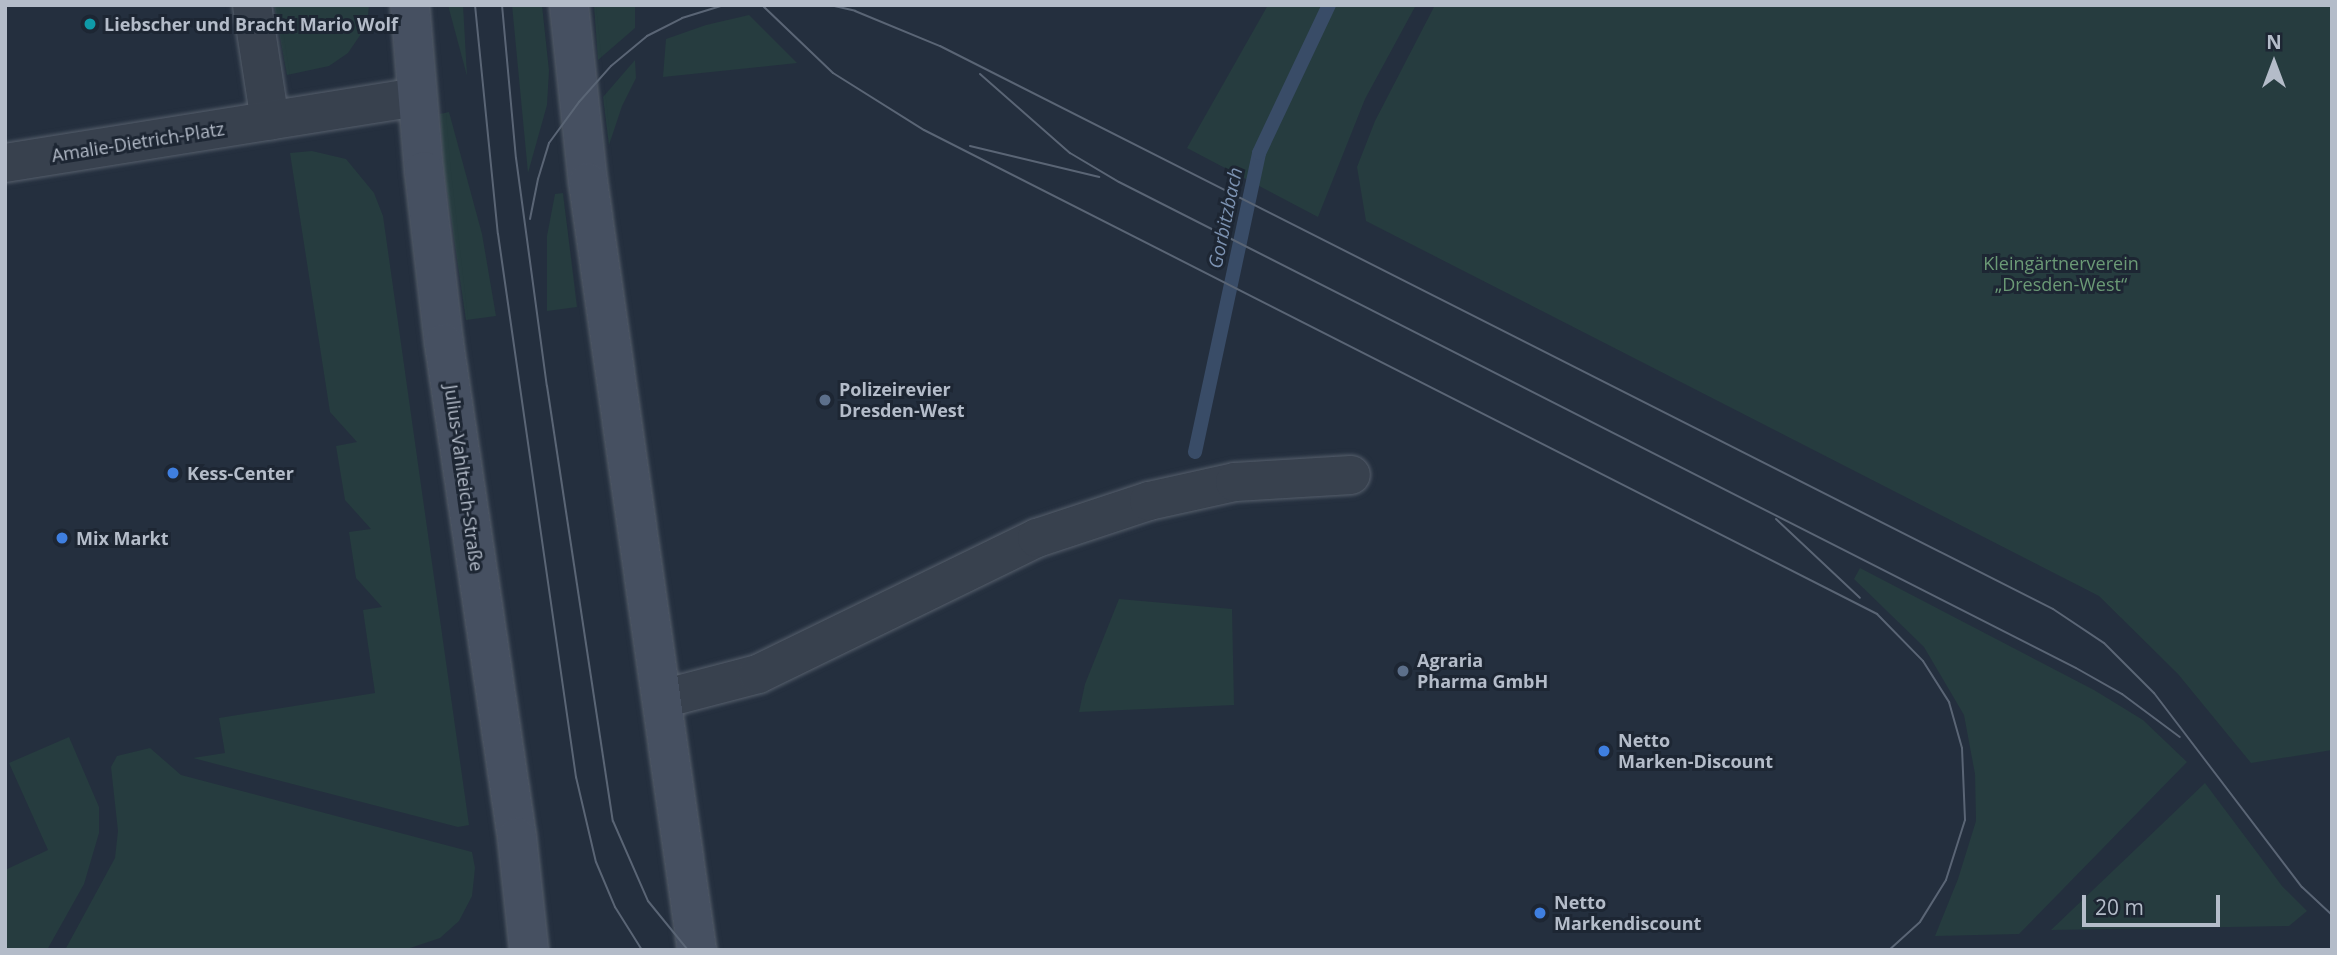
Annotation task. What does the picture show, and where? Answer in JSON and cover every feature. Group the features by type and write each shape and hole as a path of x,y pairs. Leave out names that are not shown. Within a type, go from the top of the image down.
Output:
{"main road":[{"name":"Julius-Vahlteich-Straße","path":"410,5 417,97 444,343 517,837 529,950"},
{"path":"569,5 588,182 697,950"}],"street":[{"path":"252,5 270,121"},
{"name":"Amalie-Dietrich-Platz","path":"5,163 417,97"},
{"path":"662,699 758,674 1037,538 1149,501 1235,482 1351,475"}],"green space":[{"path":"274,5 369,5 367,25 348,53 329,66 287,75"},
{"path":"448,5 463,5 467,76"},
{"path":"512,5 542,5 549,70 547,105 528,173"},
{"path":"594,5 635,5 635,28 598,60"},
{"path":"1268,5 1416,5 1365,99 1318,217 1187,148"},
{"name":"Kleingärtnerverein „Dresden-West“","path":"1435,5 2332,5 2332,750 2251,763 2178,674 2099,596 1366,221 1357,167 1375,121"},
{"path":"749,15 797,63 663,77 666,39 706,25"},
{"path":"635,60 636,78 622,106 609,145 603,97"},
{"path":"449,112 482,234 496,316 466,320 444,171 440,114"},
{"path":"312,151 346,159 374,193 383,216 469,825 458,827 193,758 225,753 219,718 375,693 363,610 382,607 356,578 349,532 371,529 345,500 336,446 357,442 330,412 290,153"},
{"path":"563,193 577,307 547,311 547,236 555,194"},
{"path":"1860,568 2094,690 2143,720 2187,762 2019,934 1935,936 1958,879 1976,821 1975,774 1964,715 1924,647 1854,579"},
{"path":"1119,599 1232,609 1234,705 1079,712 1085,684"},
{"path":"69,737 99,807 99,833 84,884 47,950 5,950 5,870 48,850 9,763"},
{"path":"150,748 181,775 472,852 475,868 472,896 459,921 440,938 404,950 65,950 115,858 118,831 111,767 117,756"},
{"path":"2205,783 2282,886 2307,911 2289,926 2051,930"}],"waterway":[{"name":"Gorbitzbach","path":"1195,452 1259,153 1329,5"}],"tram line":[{"path":"475,5 498,234 576,777 596,862 615,907 642,950"},
{"path":"502,5 516,158 547,386 613,821 648,901 688,950"},
{"path":"530,219 549,143 579,102 611,66 647,36 682,18 724,5"},
{"path":"762,5 833,73 924,130 1877,614 1923,661 1949,702 1962,748 1965,820 1946,880 1920,922 1889,950"},
{"path":"830,5 855,11 940,46 2053,609 2104,643 2154,693 2302,887 2332,915"},
{"path":"980,74 1070,153 1119,182 2076,668 2122,694 2180,737"},
{"path":"970,146 1099,177"},
{"path":"1776,519 1860,598"}],"place":[{"name":"Liebscher und Bracht Mario Wolf","path":"90,24"},
{"name":"Polizeirevier Dresden-West","path":"825,400"},
{"name":"Kess-Center","path":"173,473"},
{"name":"Mix Markt","path":"62,538"},
{"name":"Agraria Pharma GmbH","path":"1403,671"},
{"name":"Netto Marken-Discount","path":"1604,751"},
{"name":"Netto Markendiscount","path":"1540,913"}]}
